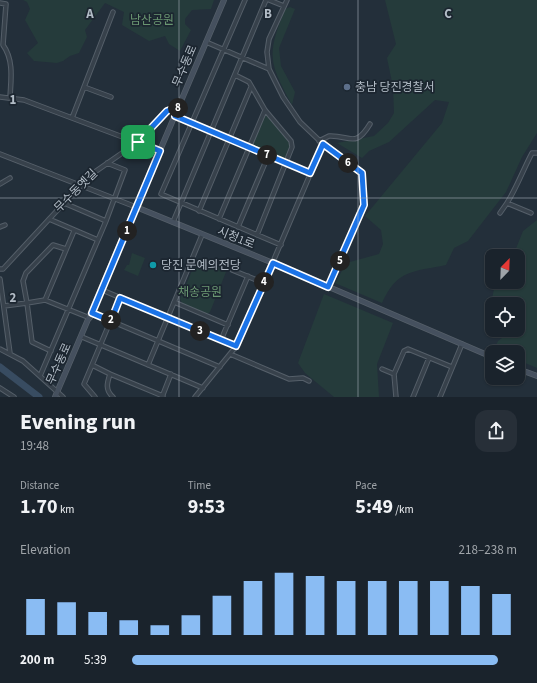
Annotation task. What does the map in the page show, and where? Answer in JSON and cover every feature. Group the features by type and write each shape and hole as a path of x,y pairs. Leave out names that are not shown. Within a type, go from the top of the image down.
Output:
{"street":[{"name":"무수동로","path":"55,397 102,290 224,0"},
{"path":"245,0 161,194 280,245"},
{"path":"173,222 267,0 284,6"},
{"path":"286,0 269,39 267,52 269,69 283,97 300,122 321,142 362,173 364,205 328,287"},
{"path":"0,3 6,4 3,45 8,52 12,70 10,97"},
{"path":"72,118 113,12"},
{"path":"206,42 269,69"},
{"path":"234,75 249,82 265,110 291,141 292,149 256,234"},
{"path":"84,87 111,97"},
{"path":"200,211 251,87"},
{"path":"0,97 10,97 24,100 160,151"},
{"name":"무수동옛길","path":"0,269 3,270 79,185 138,142 167,111 178,107"},
{"path":"219,219 265,110"},
{"path":"175,116 310,173"},
{"path":"195,397 236,346 273,263 310,173 321,142 329,136 346,140 359,138 364,135 370,124"},
{"path":"500,213 518,185 521,173 532,153 537,153"},
{"path":"0,154 136,207"},
{"path":"238,227 268,156"},
{"path":"40,376 126,170 108,163"},
{"path":"0,184 10,178"},
{"path":"64,203 106,220"},
{"path":"507,203 531,213"},
{"name":"시청1로","path":"136,207 273,263 485,354"},
{"path":"49,219 98,240"},
{"path":"0,227 5,225"},
{"path":"45,300 74,231"},
{"path":"148,365 202,235"},
{"path":"51,351 32,342 23,281 26,273 53,245 66,249"},
{"path":"232,270 264,283"},
{"path":"221,340 248,276"},
{"path":"0,279 10,353"},
{"path":"102,290 236,346"},
{"path":"95,397 84,384 120,298"},
{"path":"4,306 45,300 90,318"},
{"path":"174,302 228,324"},
{"path":"92,313 220,367"},
{"path":"82,336 203,388"},
{"path":"440,397 462,344"},
{"path":"0,349 23,361 63,397"},
{"path":"396,397 394,374 404,351 408,349 452,367"},
{"path":"230,354 289,379 303,378 309,381"},
{"path":"413,397 429,358"},
{"path":"92,365 162,397 171,374"},
{"path":"382,369 394,374"},
{"path":"525,371 537,376"},
{"path":"110,374 107,385 110,394 113,397"},
{"path":"0,388 14,397"}],"green space":[{"name":"남산공원","path":"23,0 214,0 211,9 192,10 185,19 185,24 191,30 180,51 169,44 165,36 149,41 122,25 124,12 105,3 85,30 87,37 79,53 57,63 34,61 27,53 38,43 25,20 30,9 27,2"},
{"path":"385,0 537,0 537,133 522,157 506,192 468,241 454,248 446,265 415,271 400,278 388,292 382,303 335,283 346,263 379,254 383,244 381,230 365,216 442,123 449,102 435,100 389,142 369,151 362,158 337,143 374,136 388,123 394,113 393,87 387,58 396,44"},
{"path":"290,7 295,9 279,48 281,66 295,92 292,105 278,78 274,67 273,58 275,37 279,25 285,9"},
{"path":"266,113 290,141 291,147 286,160 253,147 252,145"},
{"path":"537,220 537,368 525,363 525,345 496,345 498,341 503,337 525,337 525,297 492,297 494,289 525,289 525,249 516,249 523,231"},
{"path":"132,253 145,258 138,276 124,270 127,265 129,265"},
{"name":"채송공원","path":"199,258 225,269 226,272 210,312 207,314 182,303 180,299 196,261"},
{"path":"324,294 393,323 377,364 379,397 334,397 305,373 298,363"}],"waterway":[{"path":"0,367 39,397"}],"place":[{"name":"충남 당진경찰서","path":"347,87"},
{"name":"당진 문예의전당","path":"153,265"}],"route":[{"path":"178,107 175,116 191,124 310,173 323,144 362,173 364,205 328,287 273,263 236,346 120,298 111,321 92,313 160,151 138,142 167,111 178,107"}]}
